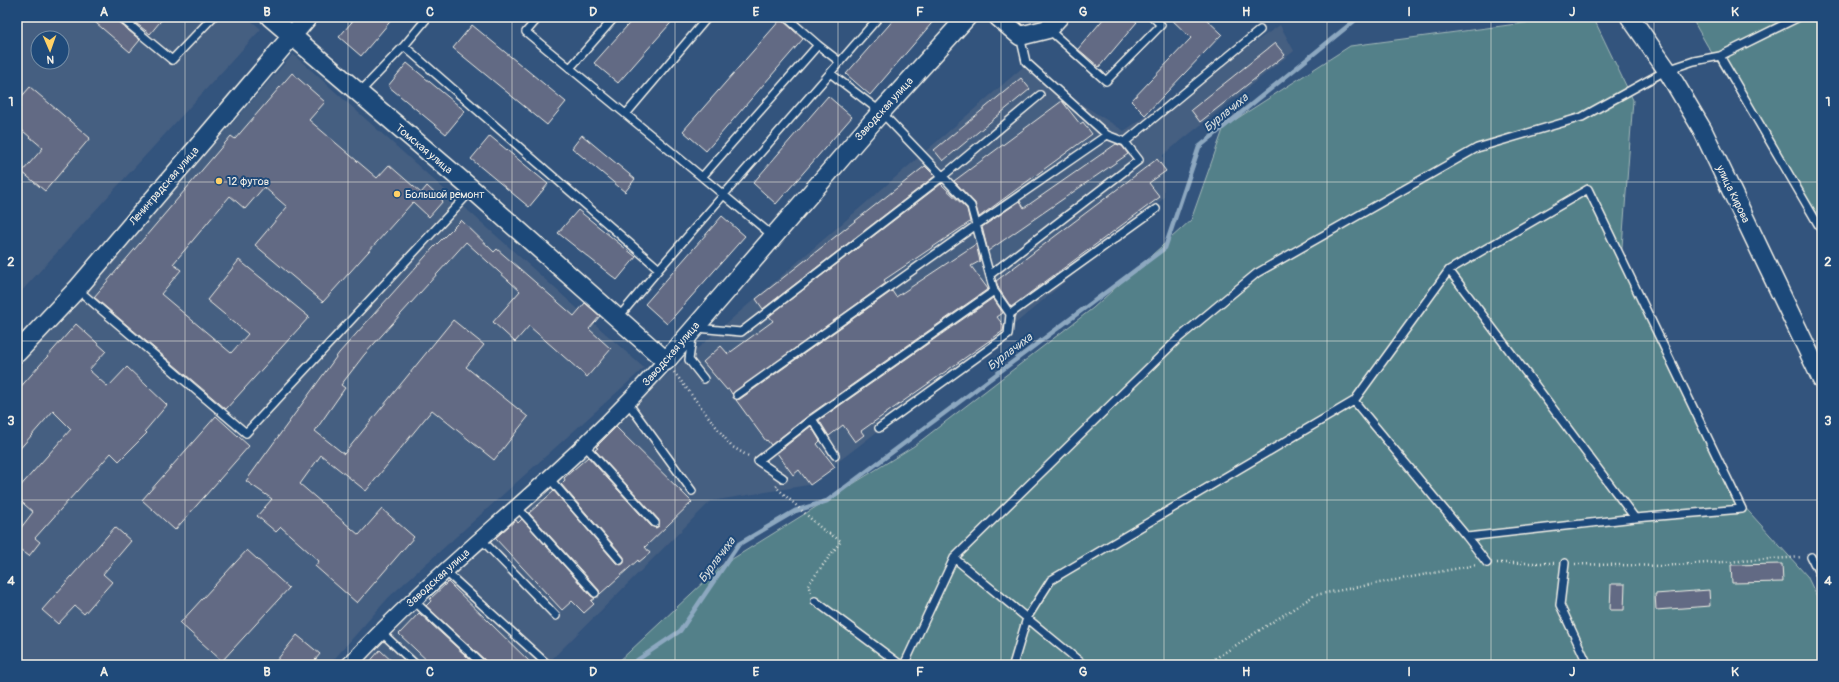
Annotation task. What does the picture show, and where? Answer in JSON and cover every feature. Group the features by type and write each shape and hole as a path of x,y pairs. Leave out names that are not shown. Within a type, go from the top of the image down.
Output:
{"street":[{"name":"Томская улица","path":"270,17 358,94 473,190 666,361"},
{"name":"Ленинградская улица","path":"17,353 77,288 308,17"},
{"name":"Заводская улица","path":"349,665 380,631 413,600 549,478 628,403 881,112 967,17"},
{"path":"998,17 1020,36 1053,23"},
{"name":"улица Кирова","path":"1630,17 1667,70 1702,129 1822,380"}],"lane":[{"path":"120,17 172,60 213,17"},
{"path":"358,94 404,46 428,17"},
{"path":"539,17 526,32 774,236"},
{"path":"570,68 615,17"},
{"path":"626,114 708,17"},
{"path":"786,17 840,62"},
{"path":"617,319 879,17"},
{"path":"1053,23 1106,81 1161,25 1153,17"},
{"path":"904,665 954,558 1180,337 1257,274 1477,148 1582,117 1667,70 1694,61 1720,56 1799,17"},
{"path":"1124,142 1260,30"},
{"path":"991,274 1139,160 1124,142 1107,135 1026,62 1020,36"},
{"path":"702,177 818,45"},
{"path":"404,46 659,269"},
{"path":"1720,56 1822,231"},
{"path":"830,73 881,112 971,206 975,226 991,274 994,291 1010,314 1008,335 879,428"},
{"path":"704,379 689,360 693,328 741,332 943,176 1040,95"},
{"path":"737,395 975,226 1107,135"},
{"path":"1013,665 1027,618 1051,580 1354,402 1449,270 1588,189 1742,510 1635,518 1467,537"},
{"path":"77,288 246,434 473,190"},
{"path":"1010,314 1156,209"},
{"path":"1449,270 1635,518"},
{"path":"783,478 758,461 812,419 994,291"},
{"path":"1354,402 1467,537 1486,563"},
{"path":"628,403 692,491"},
{"path":"812,419 835,455"},
{"path":"584,445 655,523"},
{"path":"549,478 620,560"},
{"path":"517,507 595,593"},
{"path":"481,539 556,616"},
{"path":"1811,556 1822,579"},
{"path":"954,558 1084,665"},
{"path":"1565,563 1560,605 1588,665"},
{"path":"445,571 546,663"},
{"path":"413,600 483,665"},
{"path":"815,601 901,665"},
{"path":"380,631 416,665"}],"path":[{"path":"666,361 731,446 758,461"},
{"path":"776,488 822,529 841,541 808,585 815,601"},
{"path":"1206,665 1315,595 1486,563 1565,563 1662,566 1811,556"}],"shaded area":[{"path":"17,17 247,17 261,29 18,295"},
{"path":"1280,25 1294,51 1163,155 1164,198 996,340 808,485 711,501 546,665 361,665 382,642 532,504 624,412 1023,67 1124,131"},
{"path":"293,54 644,368 389,597 329,665 17,665 17,369"}],"green space":[{"path":"1570,17 1593,17 1633,100 1621,260 1732,493 1807,576 1822,607 1822,665 615,665 721,566 914,446 1093,308 1191,220 1224,127 1350,46"},
{"path":"1691,17 1822,17 1822,229 1707,45"}],"building":[{"path":"89,17 115,17 117,21 140,40 130,52"},
{"path":"128,17 164,17 150,34"},
{"path":"356,17 394,17 361,56 339,37"},
{"path":"635,17 676,17 618,83 594,63"},
{"path":"896,17 937,17 870,95 846,74"},
{"path":"1105,17 1131,17 1137,22 1099,67 1078,49"},
{"path":"1169,17 1204,17 1222,34 1145,115 1131,101 1191,38"},
{"path":"781,19 803,39 706,151 683,131"},
{"path":"472,25 566,102 547,125 453,48"},
{"path":"1275,43 1285,55 1200,122 1191,110"},
{"path":"407,63 465,111 446,134 388,86"},
{"path":"292,73 325,102 309,120 377,178 389,165 421,193 427,186 443,201 429,217 413,202 323,302 255,245 287,207 264,187 245,209 230,196 173,264 181,270 161,294 231,353 248,334 207,300 239,260 309,317 226,409 94,297 231,136 235,139"},
{"path":"1021,78 1030,89 943,161 934,150"},
{"path":"30,87 90,138 45,191 22,172 43,148 17,126 17,102"},
{"path":"828,96 852,117 776,204 753,183"},
{"path":"1062,101 1080,124 1083,122 1092,134 979,217 975,203 954,181"},
{"path":"582,135 635,179 625,192 572,148"},
{"path":"490,136 548,184 529,207 471,159"},
{"path":"1116,144 1122,146 1128,154 988,251 982,227 1020,201 1024,208"},
{"path":"1157,159 1166,171 1149,183 1160,197 1011,307 999,289 996,281"},
{"path":"925,166 935,176 763,309 756,299"},
{"path":"941,184 967,209 970,222 884,280 886,283 732,394 703,362 721,346 728,354 773,321 769,316"},
{"path":"578,210 636,257 617,280 558,233"},
{"path":"722,216 745,236 667,324 645,304"},
{"path":"461,220 494,252 497,249 574,316 585,303 600,316 589,329 611,349 587,377 529,326 515,342 493,322 520,291 466,242 364,355 341,385 345,388 315,431 344,454 453,320 484,345 466,367 528,417 494,460 432,410 366,491 321,455 300,484 359,535 382,509 414,537 357,603 315,566 319,561 281,527 276,532 257,516 272,499 246,481 339,353 433,248"},
{"path":"976,244 980,261 971,266 988,289 809,415 771,445 767,440 766,441 736,400 740,399 892,291 896,297"},
{"path":"993,298 1003,313 997,317 1004,326 1003,331 861,431 864,435 855,442 843,425 829,436 819,420"},
{"path":"76,324 106,351 89,370 108,387 127,367 167,405 145,431 147,433 119,461 111,453 35,538 40,542 29,556 17,547 17,533 33,512 17,498 17,490 71,429 53,411 17,452 17,391"},
{"path":"216,416 249,446 175,530 142,500"},
{"path":"811,426 820,441 817,444 835,467 810,485 799,470 793,475 777,453"},
{"path":"616,427 692,502 645,547 650,553 639,562 638,560 600,594 599,590 529,513 554,491 616,563 621,565 624,563 624,557 561,484 565,480 564,478 588,457 651,526 656,528 659,526 659,520 595,450 598,448 596,447"},
{"path":"522,519 591,596 595,598 591,601 594,604 584,613 572,601 562,610 495,538 516,520 518,523"},
{"path":"115,527 131,541 103,574 112,582 84,614 75,606 58,624 42,610"},
{"path":"247,550 289,588 222,661 180,623"},
{"path":"1782,564 1783,582 1732,583 1731,565"},
{"path":"448,582 533,665 488,665 486,661 426,606 431,601 430,599"},
{"path":"1611,584 1625,584 1624,610 1610,610"},
{"path":"1709,590 1710,606 1656,610 1655,594"},
{"path":"419,613 476,665 432,665 399,634"},
{"path":"297,635 320,654 311,665 273,665"},
{"path":"380,650 396,665 367,665"}],"waterway":[{"name":"Бурлачиха","path":"630,665 680,631 739,544 795,511 827,501 1165,248 1199,147 1359,17"}],"place":[{"name":"12 футов","path":"219,181"},
{"name":"Большой ремонт","path":"397,194"}]}
